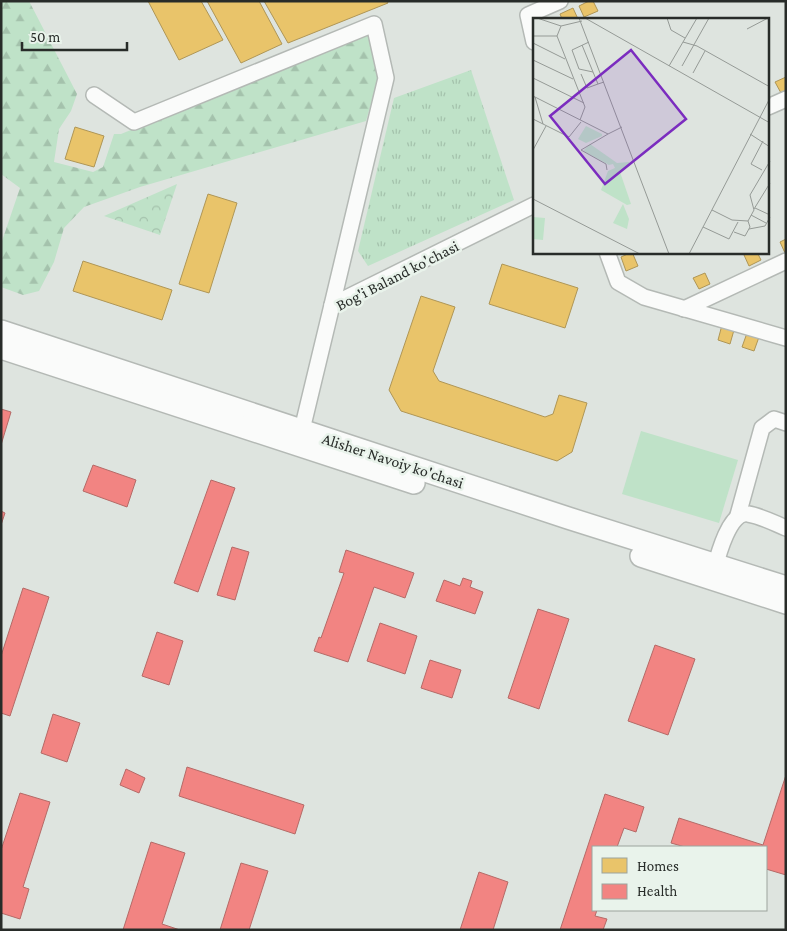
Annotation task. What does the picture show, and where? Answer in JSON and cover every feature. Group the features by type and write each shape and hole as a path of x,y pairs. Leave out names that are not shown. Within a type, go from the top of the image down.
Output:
{"main road":[{"name":"Alisher Navoiy ko'chasi","path":"1,331 300,437 713,572 786,603"},
{"name":"Alisher Navoiy ko'chasi","path":"1,348 300,437"},
{"name":"Alisher Navoiy ko'chasi","path":"713,572 786,587"}],"street":[{"path":"533,38 528,15 560,1"},
{"path":"94,95 134,122 374,24 386,78 332,305"},
{"path":"770,106 786,99"},
{"name":"Bog'i Baland ko'chasi","path":"300,437 332,305 533,205"},
{"path":"608,254 618,282 644,297 786,338"},
{"path":"684,308 786,261"},
{"path":"713,572 731,522 738,515 762,428 774,419 786,423"},
{"path":"738,515 747,513 786,528"}],"green space":[{"path":"1,1 29,1 77,94 71,111 59,129 54,162 93,172 103,167 114,134 121,134 360,36 370,35 378,79 366,121 140,187 84,207 64,228 54,262 39,291 23,295 1,287 1,244 20,188 1,174"},
{"path":"471,70 514,200 368,266 358,251 394,98"},
{"path":"177,184 160,235 104,216"},
{"path":"641,431 738,460 719,523 622,494"}],"building: Homes":[{"path":"148,1 201,1 223,40 179,60"},
{"path":"207,1 259,1 282,44 241,63"},
{"path":"264,1 387,1 388,3 288,43"},
{"path":"593,1 598,11 584,17 579,6"},
{"path":"573,8 578,18 562,18 560,14"},
{"path":"786,77 786,91 781,93 775,82"},
{"path":"75,127 104,136 94,167 65,159"},
{"path":"208,194 237,203 209,293 179,284"},
{"path":"786,239 786,253 785,253 780,242"},
{"path":"633,254 638,266 626,271 621,257"},
{"path":"758,254 761,260 749,266 744,255"},
{"path":"83,261 172,290 162,320 73,291"},
{"path":"502,264 578,288 565,328 489,304"},
{"path":"705,273 710,284 699,289 693,278"},
{"path":"421,296 455,307 433,371 439,381 545,417 553,414 559,395 587,403 572,452 557,461 401,411 389,390"},
{"path":"722,325 734,330 730,344 718,340"},
{"path":"747,333 759,337 754,351 742,347"}],"building: Health":[{"path":"1,409 11,412 1,445"},
{"path":"93,465 136,480 127,507 83,491"},
{"path":"211,480 235,488 198,592 174,583"},
{"path":"1,511 5,513 1,525"},
{"path":"232,547 249,552 235,600 217,595"},
{"path":"346,550 414,573 405,598 374,587 348,662 314,651 319,637 321,638 344,573 339,572"},
{"path":"463,578 472,581 470,587 483,592 475,614 436,601 444,580 460,586"},
{"path":"23,588 49,597 10,716 1,713 1,656"},
{"path":"538,609 569,619 539,709 508,698"},
{"path":"380,623 417,636 405,674 367,661"},
{"path":"157,632 183,641 169,685 142,676"},
{"path":"655,645 695,659 668,735 628,721"},
{"path":"430,660 461,670 452,698 421,688"},
{"path":"53,714 80,723 67,762 41,753"},
{"path":"187,767 304,805 295,834 179,796"},
{"path":"126,769 145,778 139,793 120,785"},
{"path":"786,775 786,875 767,869 767,846 682,846 671,843 679,818 763,845"},
{"path":"20,793 50,802 23,887 29,889 20,919 1,913 1,850"},
{"path":"605,794 644,807 636,832 624,828 617,846 592,846 592,911 597,911 595,916 607,919 603,930 560,930"},
{"path":"151,842 185,853 162,924 180,930 123,930"},
{"path":"241,863 268,871 249,930 220,930"},
{"path":"479,872 508,882 493,930 460,930"}]}
